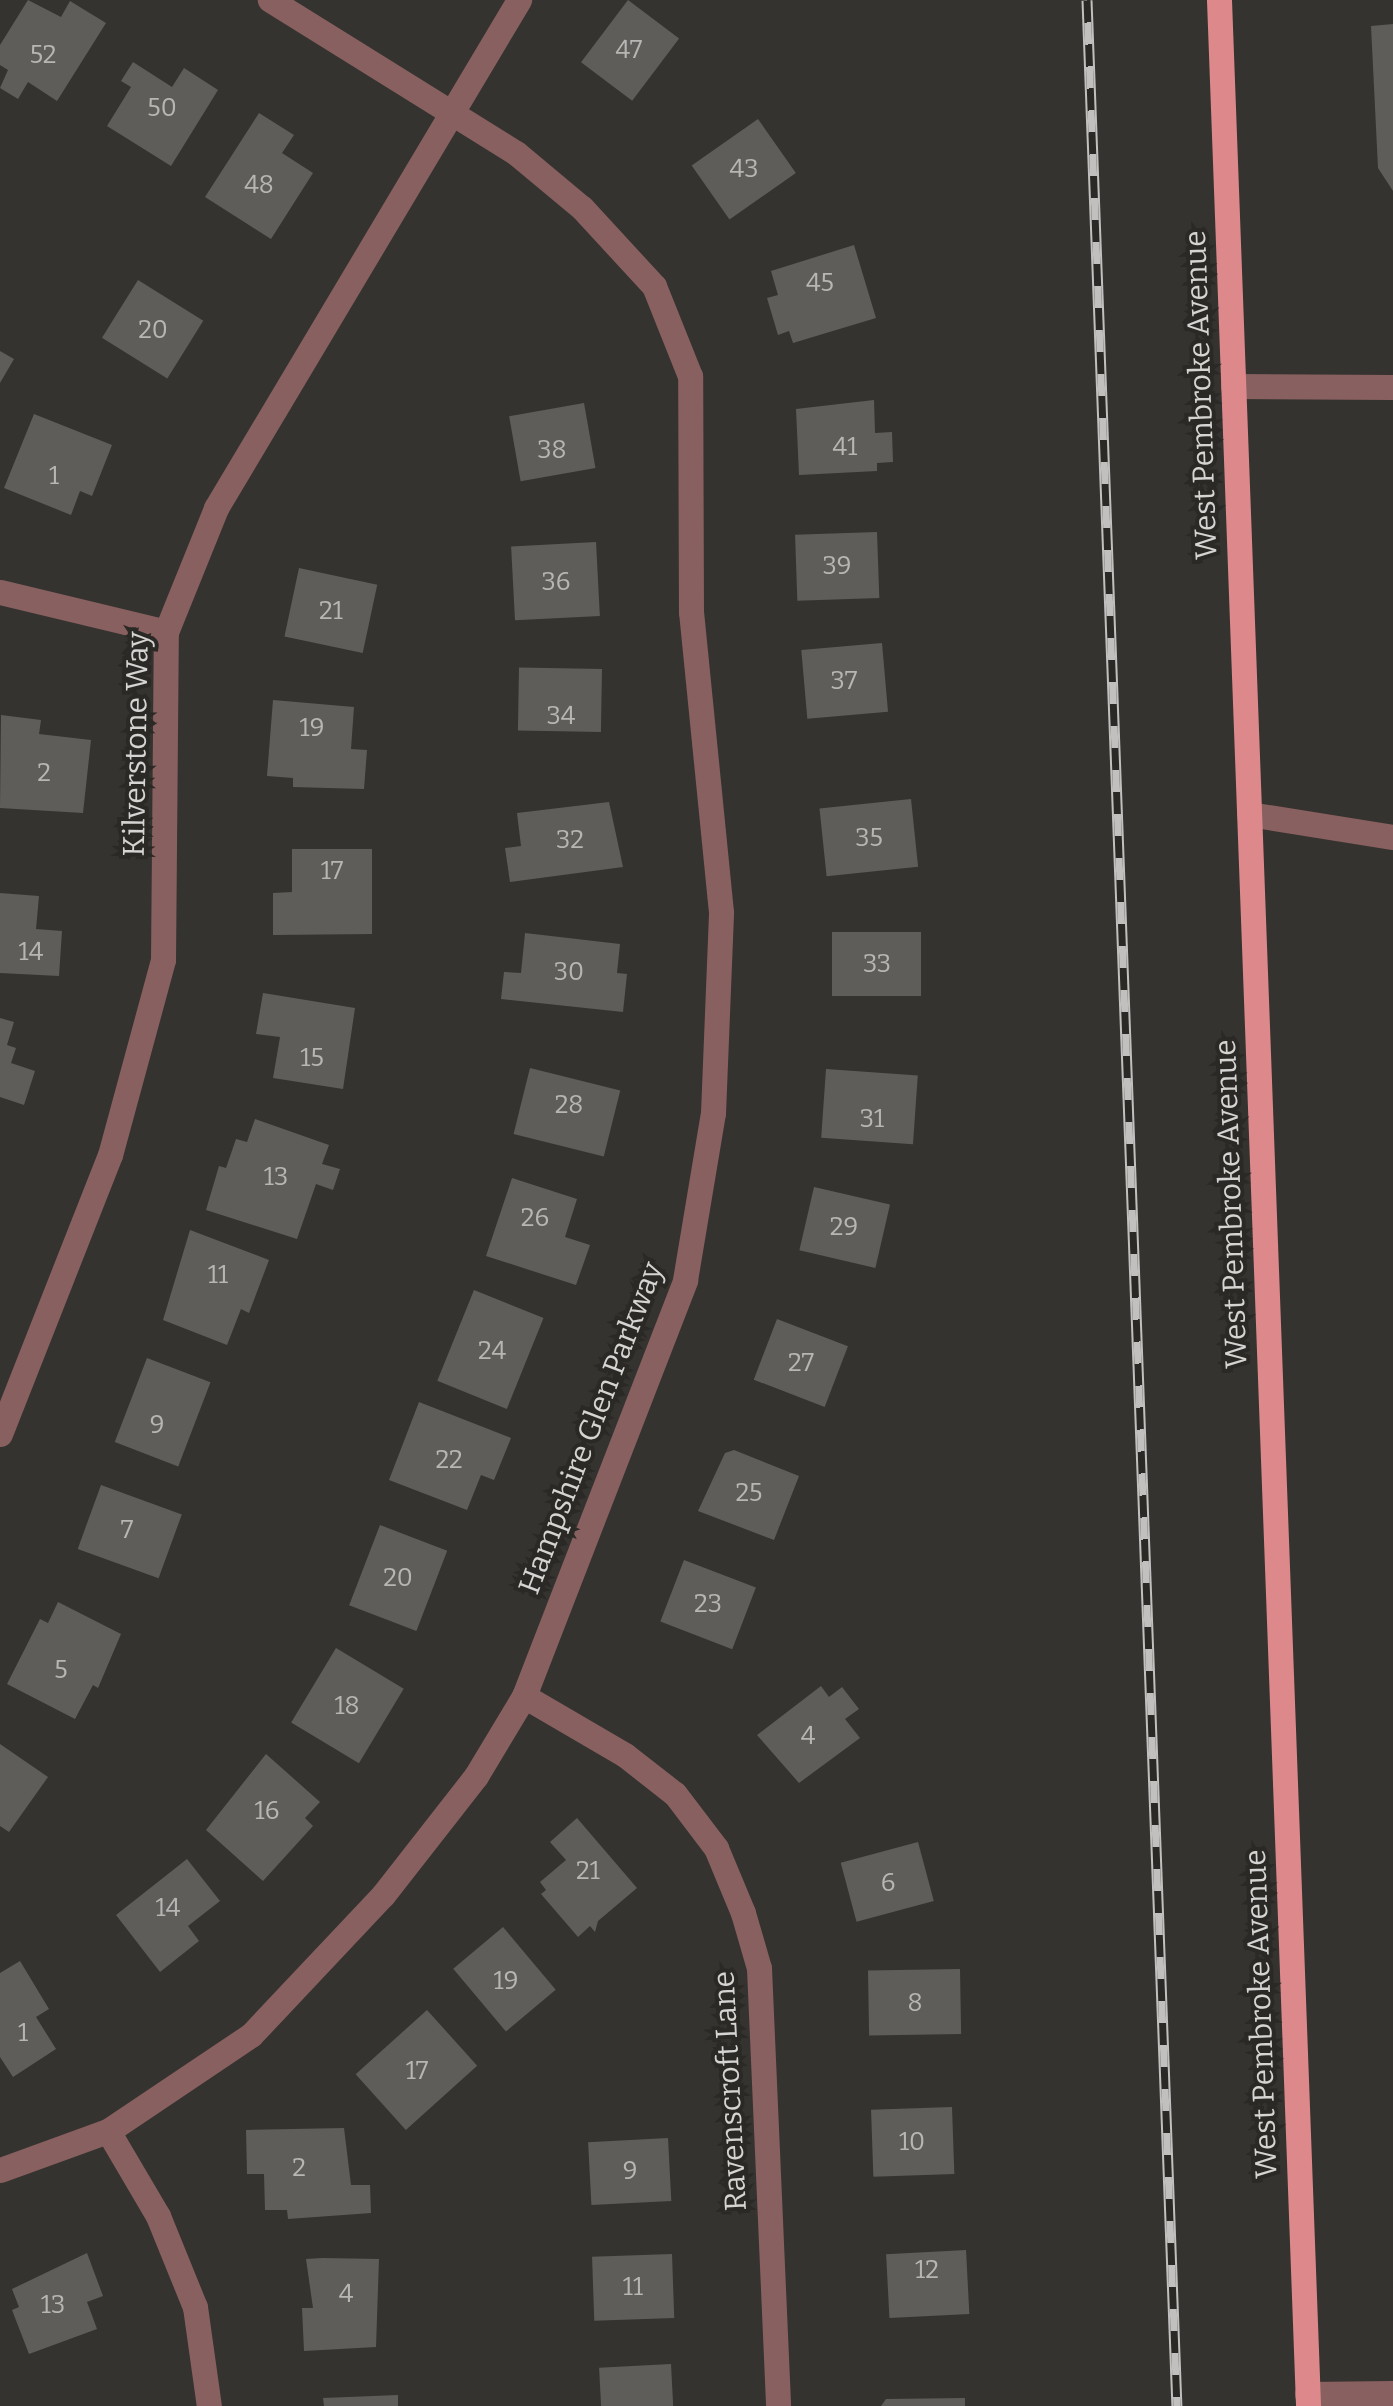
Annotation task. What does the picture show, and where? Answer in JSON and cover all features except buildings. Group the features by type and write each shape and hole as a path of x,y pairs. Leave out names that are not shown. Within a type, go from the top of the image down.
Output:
{"main road":[{"name":"West Pembroke Avenue","path":"1218,0 1307,2400"}],"street":[{"name":"Hampshire Glen Parkway","path":"0,2170 108,2131 252,2036 383,1895 476,1776 524,1696 685,1280 714,1113 722,912 690,612 690,376 654,286 582,208 516,153 270,0"},
{"name":"Kilverstone Way","path":"0,1434 110,1155 163,960 166,632 216,508 519,0"},
{"path":"1233,386 1393,387"},
{"path":"0,592 166,632"},
{"path":"1249,814 1393,837"},
{"name":"Ravenscroft Lane","path":"524,1696 625,1754 675,1794 716,1848 743,1912 759,1968 778,2406"},
{"path":"108,2131 158,2216 195,2307 209,2406"},
{"path":"1307,2400 1393,2393"}],"railway":[{"path":"1087,0 1177,2406"}]}
